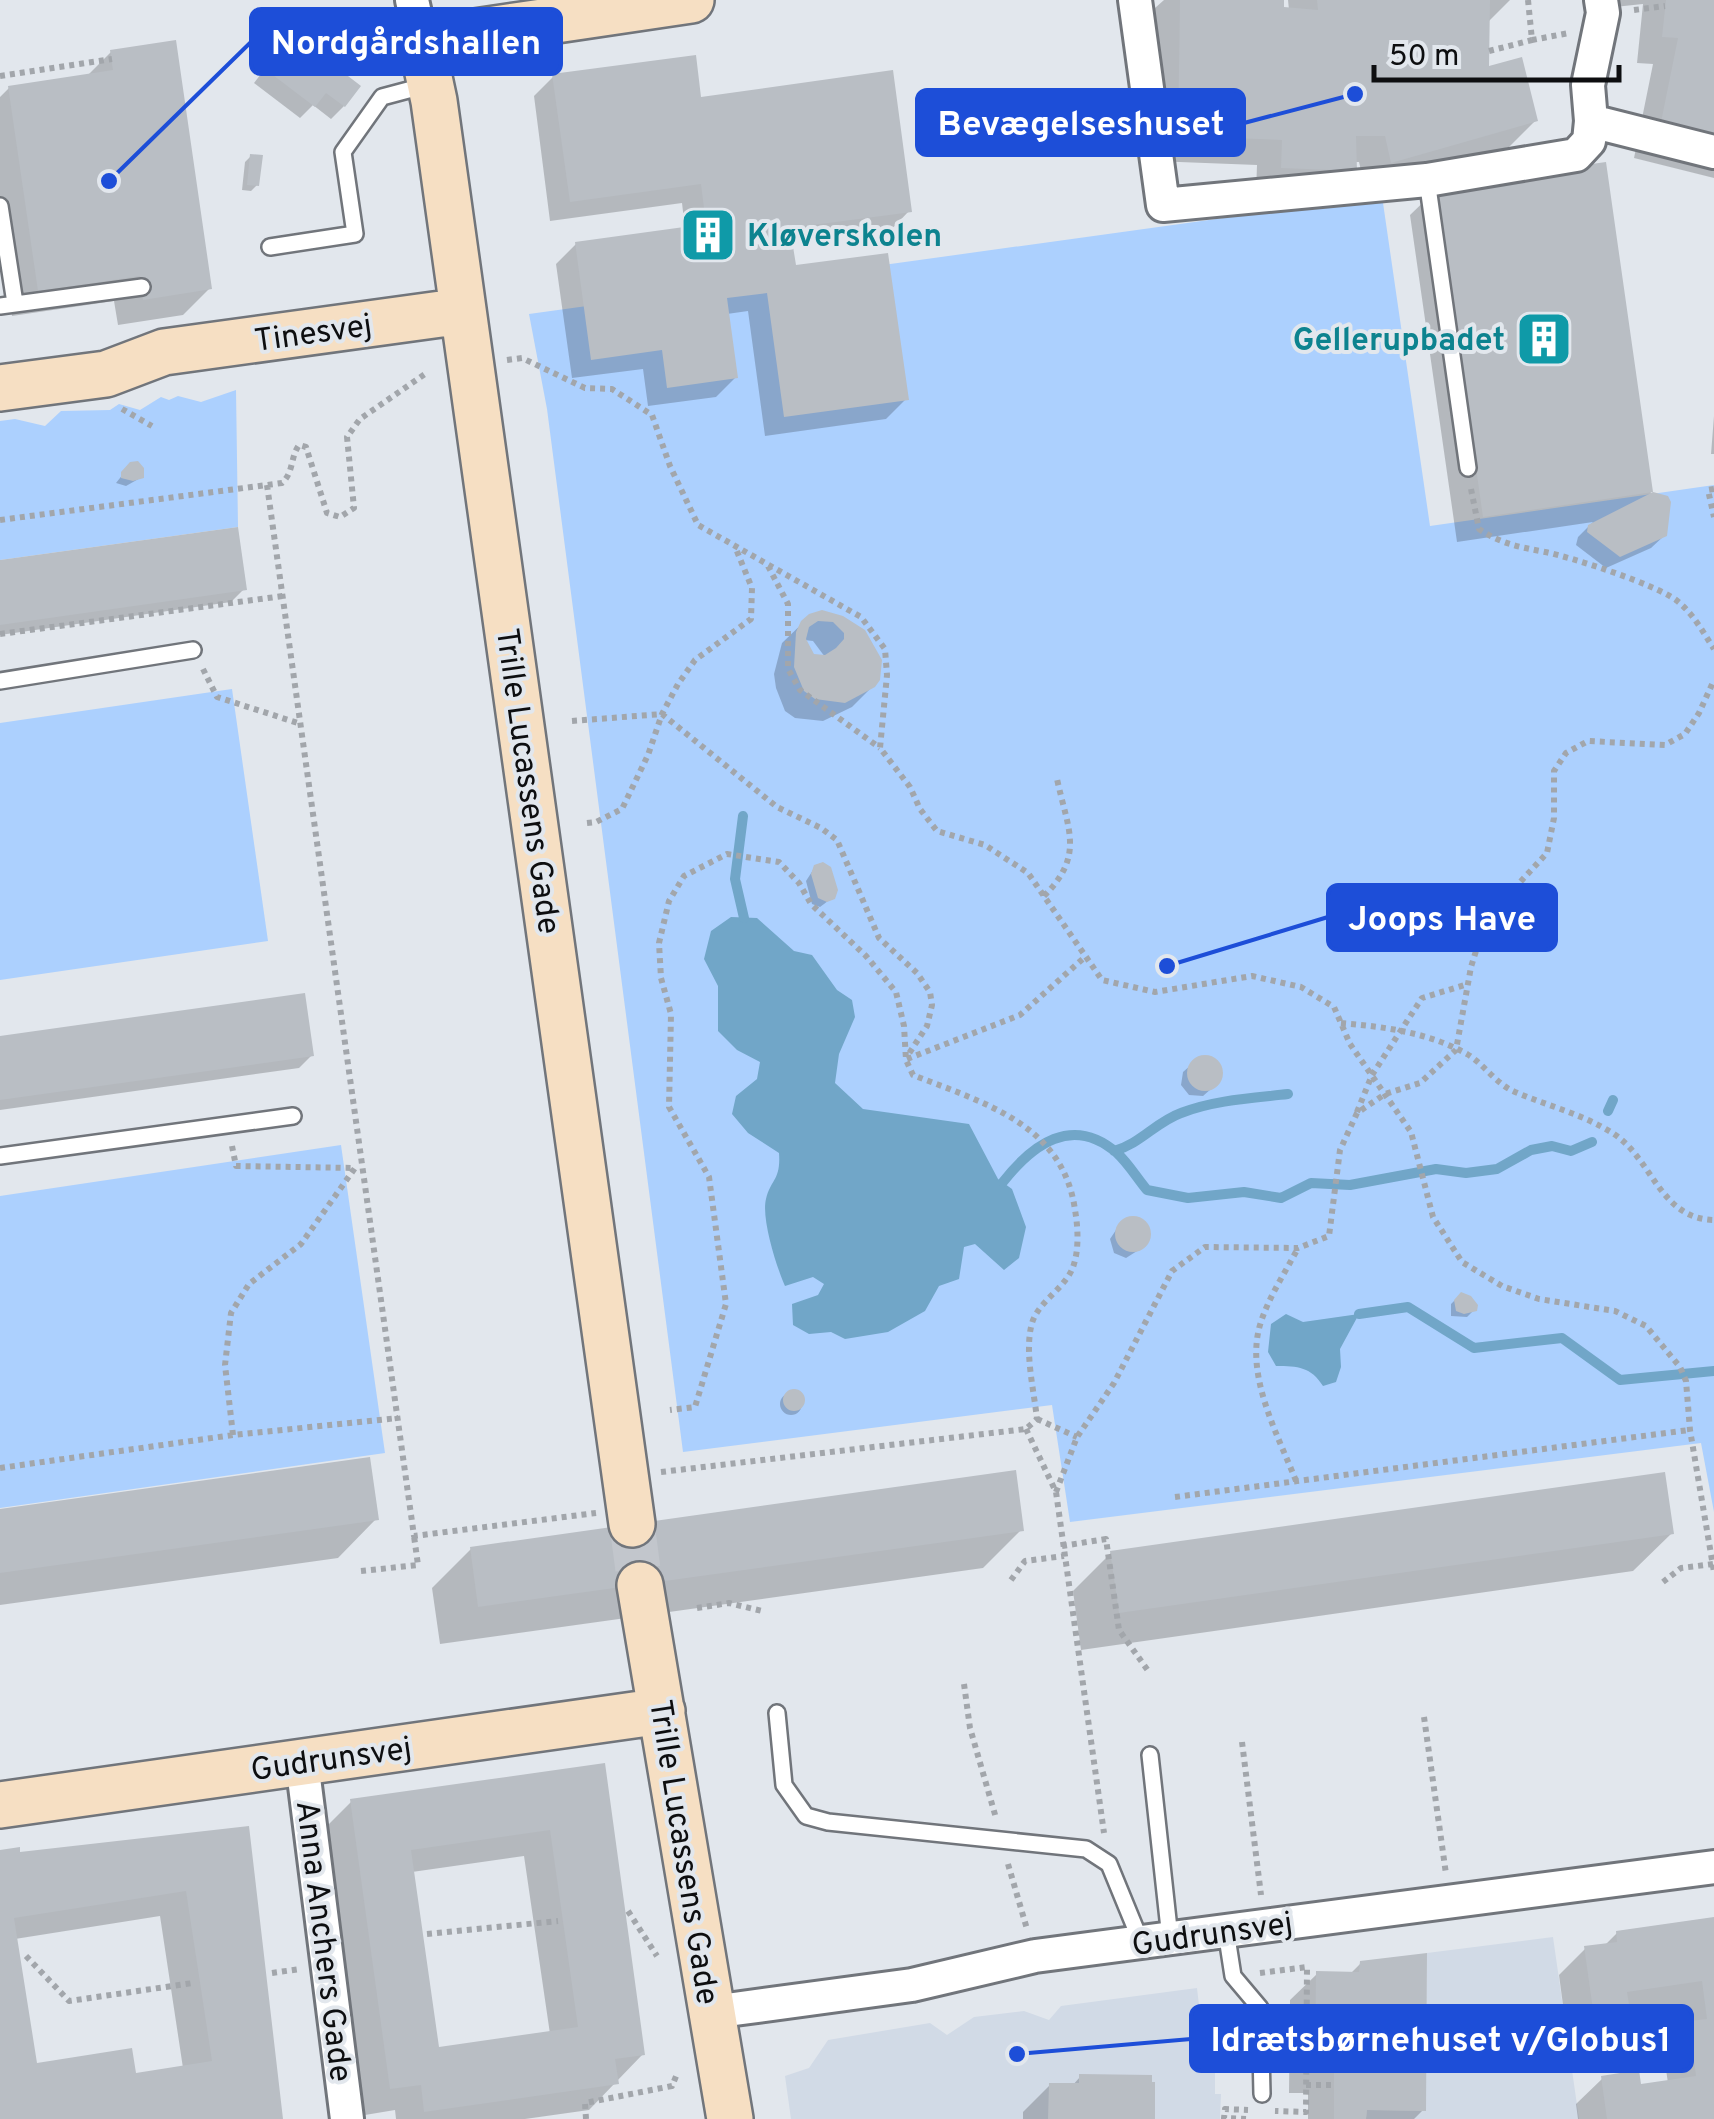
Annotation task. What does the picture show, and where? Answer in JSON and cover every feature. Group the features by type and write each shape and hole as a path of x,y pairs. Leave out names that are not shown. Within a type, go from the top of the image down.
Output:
{"street":[{"path":"422,18 691,0"},
{"path":"1135,0 1163,205 1426,180 1576,155 1589,141 1588,85 1601,14"},
{"name":"Trille Lucassens Gade","path":"422,18 629,1503"},
{"path":"1591,121 1714,152"},
{"name":"Tinesvej","path":"0,388 106,374 164,352 463,311"},
{"name":"Tinesvej","path":"0,359 102,345 164,352"},
{"name":"Trille Lucassens Gade","path":"640,1585 730,2119"},
{"name":"Gudrunsvej","path":"0,1805 662,1712"},
{"name":"Anna Anchers Gade","path":"302,1762 348,2119"},
{"name":"Gudrunsvej","path":"712,2012 912,1984 1035,1956 1714,1867"}],"lane":[{"path":"270,247 355,234 343,152 382,97 430,84"},
{"path":"1426,180 1468,468"},
{"path":"0,206 8,305 142,287"},
{"path":"0,680 193,650"},
{"path":"0,1156 293,1116"},
{"path":"777,1712 784,1785 806,1816 828,1822 1086,1849 1108,1864 1156,1940"},
{"path":"1150,1755 1156,1940"},
{"path":"1226,1931 1233,1976 1260,2008 1262,2094"}],"path":[{"path":"1528,0 1532,40"},
{"path":"1489,51 1532,40 1601,14"},
{"path":"0,76 112,59"},
{"path":"471,366 522,358 585,388 612,389 652,415 670,466 698,525 861,617 885,649 880,748"},
{"path":"0,520 282,483 290,476 299,445 306,448 328,513 340,517 354,508 347,437 360,420 425,374"},
{"path":"1468,468 1480,530 1514,547 1590,565 1674,598 1691,614 1714,650"},
{"path":"267,485 359,1170 418,1565 361,1571"},
{"path":"1714,488 1708,490 1714,517"},
{"path":"587,822 596,822 622,808 662,714 695,660 751,619 752,588 736,548"},
{"path":"767,566 788,604 788,669 800,690 880,748 937,832 985,845 1028,873 1102,980 1155,992 1252,976 1301,987 1334,1007 1350,1044 1410,1132 1433,1217 1462,1262 1502,1286 1539,1299 1615,1311 1646,1326 1680,1367 1686,1381 1690,1430 1712,1541 1714,1572"},
{"path":"0,634 283,596"},
{"path":"193,650 217,697 301,724"},
{"path":"1357,1113 1385,1094 1420,1083 1456,1050 1468,984 1486,919 1548,853 1554,818 1554,771 1566,754 1588,741 1665,744 1685,734 1714,680"},
{"path":"572,721 662,714 777,807 837,840 879,938 917,973 930,992 932,1005 927,1026 907,1058"},
{"path":"1044,896 1064,876 1071,856 1056,779"},
{"path":"414,1536 629,1503 1026,1430 1037,1419 1031,1326 1038,1310 1069,1275 1077,1243 1073,1193 1062,1166 1048,1144 1036,1134 990,1106 914,1075 907,1058 896,992 866,956 810,904 799,883 778,862 745,856 727,854 684,876 669,901 659,942 670,1014 669,1106 709,1177 726,1304 695,1406 670,1410"},
{"path":"907,1058 1020,1015 1086,956"},
{"path":"1056,1492 1077,1437 1131,1352 1172,1271 1205,1247 1298,1248 1329,1236 1340,1150 1372,1075 1422,998 1468,984"},
{"path":"1341,1023 1403,1029 1468,1055 1510,1090 1580,1116 1617,1136 1642,1164 1663,1197 1695,1220 1714,1220"},
{"path":"227,1126 236,1166 359,1170"},
{"path":"233,1436 225,1365 231,1313 249,1284 301,1244 359,1170"},
{"path":"1296,1481 1262,1390 1257,1352 1258,1330 1265,1309 1298,1248"},
{"path":"0,1468 398,1418"},
{"path":"1037,1419 1077,1437"},
{"path":"1026,1430 1056,1492 1108,1864"},
{"path":"1175,1496 1690,1430"},
{"path":"1062,1546 1106,1539 1119,1630 1149,1672"},
{"path":"1011,1580 1025,1561 1064,1556"},
{"path":"1663,1582 1681,1568 1713,1564"},
{"path":"697,1608 729,1603 762,1612"},
{"path":"1424,1717 1450,1902"},
{"path":"1242,1742 1265,1926"},
{"path":"628,1910 657,1956"},
{"path":"427,1934 558,1921"},
{"path":"26,1956 69,2001 193,1983"},
{"path":"1233,1976 1307,1968"},
{"path":"586,2119 585,2102 672,2086 677,2074"},
{"path":"1306,2085 1333,2085"}],"shaded area":[{"path":"1382,196 1430,526 1714,485 1714,1512 1701,1443 1070,1522 1052,1405 683,1452 547,409 529,314"},
{"path":"236,390 238,527 0,560 0,421 15,419 45,426 61,411 110,410 119,404 140,410 161,397 169,400 178,396 201,402"},
{"path":"232,689 268,941 0,980 0,723"},
{"path":"731,917 757,918 794,951 812,955 837,990 852,1000 855,1017 839,1054 835,1083 863,1109 969,1124 998,1179 1012,1189 1026,1227 1019,1258 1004,1270 975,1244 964,1247 959,1279 939,1286 925,1311 888,1332 845,1339 831,1332 809,1334 793,1325 792,1304 818,1295 824,1284 813,1277 785,1286 765,1208 779,1169 779,1153 748,1133 732,1114 736,1096 757,1079 760,1062 737,1050 718,1031 718,986 704,959 711,931"},
{"path":"341,1145 385,1453 0,1508 0,1196"},
{"path":"1286,1314 1303,1322 1359,1314 1340,1349 1341,1367 1336,1382 1323,1386 1303,1369 1276,1366 1268,1352 1271,1324"},
{"path":"1553,1937 1579,2119 1366,2119 1367,2110 1425,2111 1427,1953"},
{"path":"1197,1988 1203,2040 1215,2038 1215,2094 1221,2094 1220,2119 791,2119 785,2076 809,2068 828,2040 930,2023 947,2035 974,2017 1024,2011 1049,2020 1061,2006"}],"building":[{"path":"1180,0 1284,0 1284,7 1318,10 1317,0 1490,0 1489,66 1522,57 1538,121 1391,163 1385,136 1356,136 1357,171 1281,168 1282,140 1178,136"},
{"path":"1666,0 1714,0 1714,146 1659,132 1678,38 1662,37"},
{"path":"309,11 330,27 322,39 344,56 335,66 361,86 345,107 326,93 315,107 265,69"},
{"path":"176,40 212,289 143,300 140,276 38,291 8,86 113,70 110,50"},
{"name":"Kløverskolen","path":"696,55 701,97 893,70 912,212 790,228 796,265 888,253 909,400 784,417 767,293 727,298 738,378 667,388 662,350 591,360 575,242 706,224 701,184 570,202 552,74"},
{"path":"250,154 263,155 259,186 247,185"},
{"name":"Gellerupbadet","path":"1606,162 1653,492 1483,517 1436,186"},
{"path":"138,461 144,468 144,478 121,478 130,462"},
{"path":"1653,492 1668,496 1671,502 1667,536 1620,557 1587,532 1588,525"},
{"path":"238,527 247,590 0,625 0,560"},
{"path":"822,610 843,616 865,630 882,660 880,680 875,687 845,703 815,699 804,691 794,667 796,632 809,614","holes":["818,621 833,622 844,633 844,639 825,655 814,654 806,639 809,627"]},
{"path":"823,862 831,867 838,890 835,899 827,902 818,898 811,874 814,865"},
{"path":"305,993 314,1056 0,1100 0,1036"},
{"path":"1205,1055 1218,1060 1223,1073 1218,1086 1205,1091 1192,1086 1187,1073 1192,1060"},
{"path":"1133,1216 1146,1221 1151,1234 1146,1247 1133,1252 1120,1247 1115,1234 1120,1221"},
{"path":"1461,1292 1471,1296 1478,1305 1477,1311 1456,1311 1454,1300"},
{"path":"794,1389 802,1392 802,1408 794,1411 786,1408 783,1400 786,1392"},
{"path":"370,1457 379,1520 0,1573 0,1509"},
{"path":"1016,1470 1024,1531 478,1607 470,1547"},
{"path":"1665,1472 1674,1534 1119,1613 1110,1551"},
{"path":"605,1763 645,2055 615,2059 619,2084 424,2112 421,2085 390,2089 350,1799","holes":["550,1830 578,2027 439,2047 411,1850"]},
{"path":"249,1826 283,2119 0,2119 0,1850 20,1847 20,1852","holes":["186,1891 212,2061 136,2073 132,2048 37,2063 14,1918"]},
{"path":"1714,1917 1714,2119 1607,2119 1601,2076 1639,2070 1641,2084 1696,2076 1689,2021 1707,2019 1702,1981 1627,1992 1629,2004 1593,2010 1584,1946 1617,1942 1616,1931"},
{"path":"1427,1953 1426,2111 1367,2110 1366,2119 1334,2119 1334,2068 1315,2067 1316,1971 1359,1972 1360,1961"},
{"path":"1079,2074 1152,2075 1155,2119 1048,2119 1049,2083 1079,2083"}],"waterway":[{"path":"743,816 735,879 744,918"},
{"path":"1114,1151 1172,1117 1194,1109 1288,1094"},
{"path":"1608,1111 1613,1100"},
{"path":"1003,1182 1040,1146 1069,1135 1084,1136 1117,1153 1147,1190 1188,1198 1244,1192 1281,1198 1311,1183 1350,1185 1436,1169 1466,1173 1497,1169 1531,1150 1552,1146 1571,1151 1592,1142"},
{"path":"1359,1314 1408,1307 1474,1348 1562,1338 1620,1380 1714,1371"}],"tunnel":[{"path":"632,1524 640,1585"}],"place":[{"name":"Bevægelseshuset","path":"1355,94"},
{"name":"Nordgårdshallen","path":"109,181"},
{"name":"Kløverskolen","path":"708,235"},
{"name":"Gellerupbadet","path":"1544,339"},
{"name":"Joops Have","path":"1167,966"},
{"name":"Idrætsbørnehuset v/Globus1","path":"1017,2054"}]}
